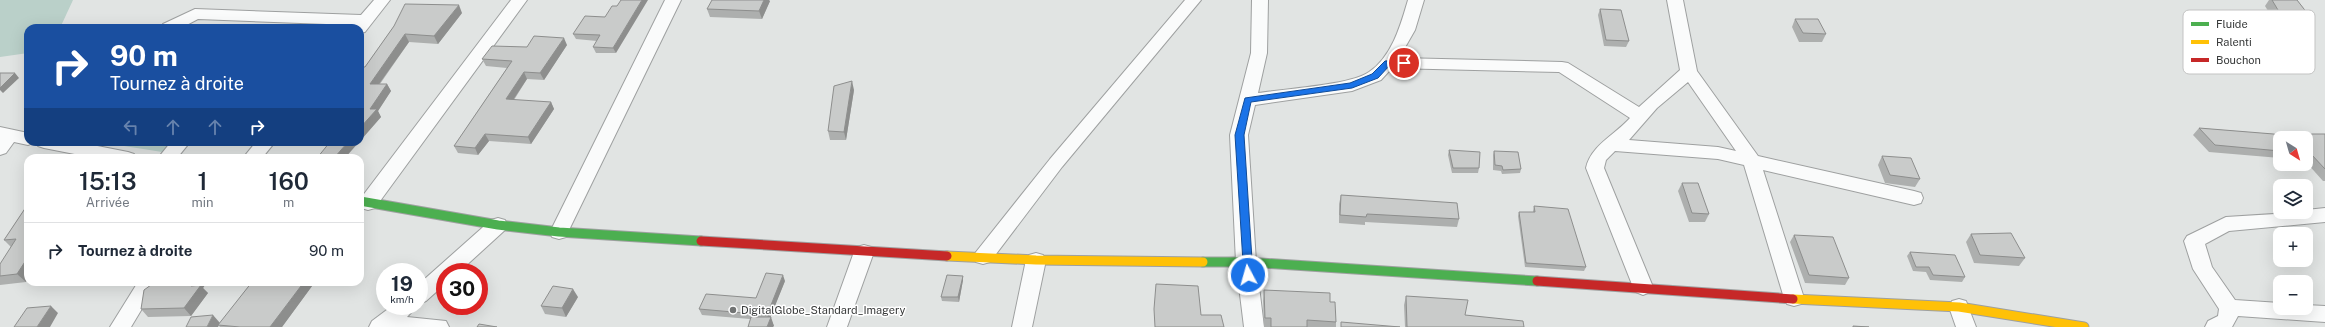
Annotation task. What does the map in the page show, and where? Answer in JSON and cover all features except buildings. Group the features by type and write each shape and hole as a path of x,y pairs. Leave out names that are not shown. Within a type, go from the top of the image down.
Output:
{"street":[{"path":"176,24 195,14 289,23 362,24 382,0"},
{"path":"519,0 364,202 498,225 559,232 864,252 1036,260 1246,262 1644,287 1890,305 1959,307 2084,327"},
{"path":"559,232 673,0"},
{"path":"983,257 1056,163 1193,0"},
{"path":"1254,327 1246,262 1239,135 1258,53 1260,0"},
{"path":"1248,100 1352,85 1375,76 1388,63 1407,30 1416,0"},
{"path":"1675,0 1689,72 1751,159 1794,298"},
{"path":"1388,63 1562,68 1640,116"},
{"path":"1644,287 1595,168 1597,159 1613,145 1640,116 1689,72"},
{"path":"3,139 24,139"},
{"path":"1613,145 1718,153 1751,159 1914,198"},
{"path":"65,146 107,154"},
{"path":"170,154 178,146"},
{"path":"256,154 262,146"},
{"path":"2215,327 2227,320 2229,308 2203,269 2194,241 2226,224 2325,215"},
{"path":"455,263 498,225"},
{"path":"837,327 864,252"},
{"path":"1022,327 1036,260"},
{"path":"428,288 436,280"},
{"path":"120,327 146,286"},
{"path":"1959,307 1966,327"},
{"path":"2229,308 2325,314"},
{"path":"387,326 399,315"},
{"path":"387,326 439,327"}],"green space":[{"path":"0,0 73,0 62,24 24,24 24,54 0,57"},
{"path":"124,146 184,146 181,154"}],"traffic: fast":[{"path":"364,202 498,225 559,232 701,241"},
{"path":"1203,262 1246,262 1537,281"}],"traffic: slow":[{"path":"947,256 1036,260 1203,262"},
{"path":"1793,299 1959,307 2084,327"}],"traffic: jam":[{"path":"701,241 947,256"},
{"path":"1537,281 1793,299"}],"place":[{"name":"DigitalGlobe_Standard_Imagery","path":"733,310"}],"route":[{"path":"1248,275 1239,135 1248,100 1352,85 1375,76 1388,63 1404,63"}]}
